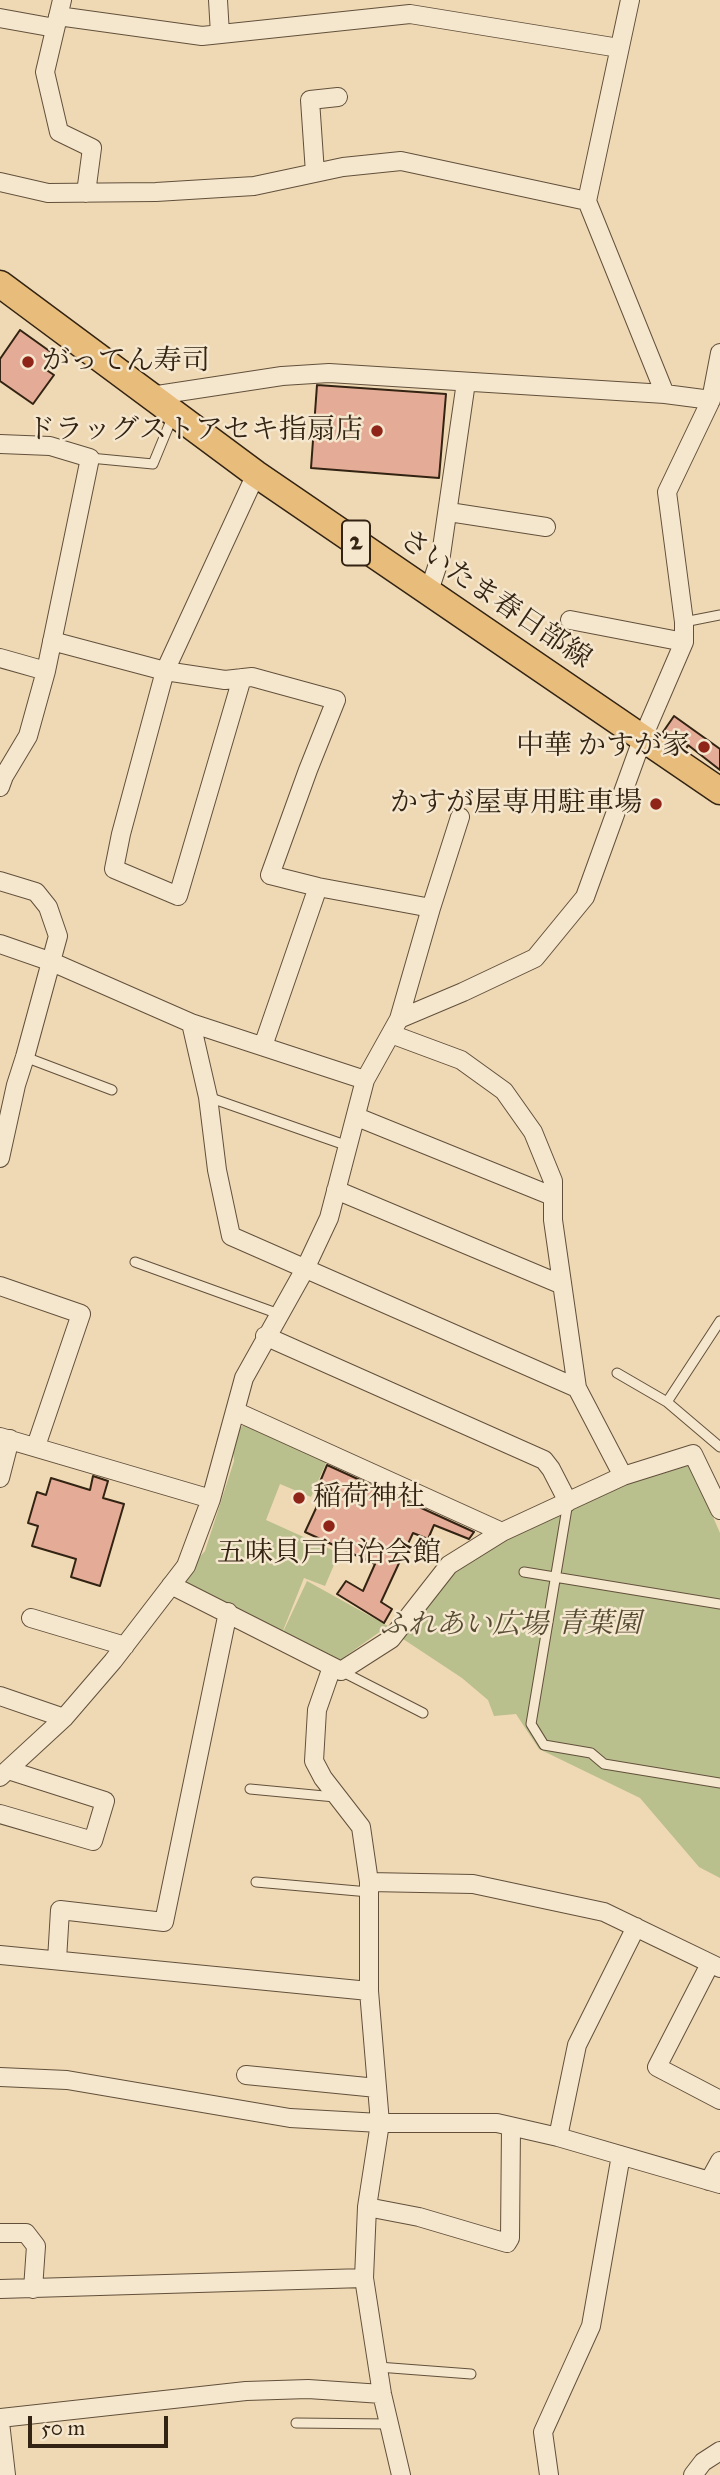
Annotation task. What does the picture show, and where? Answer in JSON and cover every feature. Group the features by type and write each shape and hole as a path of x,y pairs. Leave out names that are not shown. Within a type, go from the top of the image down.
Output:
{"main road":[{"name":"さいたま春日部線","path":"0,284 256,474 720,791"}],"street":[{"path":"218,0 220,34"},
{"path":"629,0 587,201 665,394"},
{"path":"0,18 58,15 202,36 410,14 619,48"},
{"path":"58,15 46,72 59,132 92,148 86,193"},
{"path":"315,173 310,100 338,97"},
{"path":"0,182 48,193 254,187 343,167 401,161 587,201"},
{"path":"395,1027 535,958 585,897 643,737 684,642 684,622 667,492 711,400 720,353"},
{"path":"151,397 282,376 329,373 665,394 711,400"},
{"path":"428,594 441,555 449,512 466,382"},
{"path":"0,444 50,446 90,458 46,671 28,736 0,787"},
{"path":"242,678 178,895 114,869 165,671 256,474"},
{"path":"449,512 546,527"},
{"path":"570,620 684,642"},
{"path":"52,641 165,671 225,680 252,677 336,700 270,875 318,887 431,908"},
{"path":"0,657 46,671"},
{"path":"4,1773 64,1718 125,1646 186,1566 211,1499 244,1378 265,1336 305,1269 329,1219 365,1080 395,1027 460,817"},
{"path":"0,881 36,892 48,906 58,936 25,1057 8,1081 0,1157"},
{"path":"262,1046 318,887"},
{"path":"0,944 52,962 191,1023 365,1080"},
{"path":"191,1023 208,1097 217,1170 230,1236 577,1388"},
{"path":"395,1027 461,1060 504,1091 533,1132 553,1181 560,1284 577,1388 623,1476"},
{"path":"357,1116 552,1196"},
{"path":"337,1190 560,1284"},
{"path":"0,1286 81,1314 36,1446"},
{"path":"265,1336 544,1460 568,1502"},
{"path":"235,1411 502,1532"},
{"path":"0,1478 5,1438 211,1499"},
{"path":"401,2475 382,2394 364,2278 367,2207 380,2123 369,1991 369,1887 361,1827 323,1778 314,1761 317,1710 336,1669 391,1639 449,1565 502,1532 623,1476 693,1454 720,1510"},
{"path":"172,1585 336,1669"},
{"path":"57,1960 60,1910 164,1922 228,1612"},
{"path":"31,1618 125,1646"},
{"path":"0,1696 64,1718"},
{"path":"0,1814 93,1841 105,1801 4,1773"},
{"path":"369,1887 473,1884 604,1912 715,1966 657,2067 720,2100"},
{"path":"558,2137 577,2045 636,1927"},
{"path":"0,1955 369,1991"},
{"path":"246,2075 377,2088"},
{"path":"0,2077 67,2080 290,2118 380,2123 497,2123 558,2137 715,2183 720,2161"},
{"path":"367,2207 419,2217 507,2244 510,2238 511,2127"},
{"path":"549,2475 542,2432 591,2326 621,2155"},
{"path":"0,2233 26,2233 36,2246 33,2289"},
{"path":"0,2290 364,2278"},
{"path":"6,2475 0,2420 246,2392 308,2389 382,2394"},
{"path":"693,2475 703,2462 720,2451"}],"lane":[{"path":"90,458 153,464 174,414"},
{"path":"684,622 720,615"},
{"path":"25,1057 112,1090"},
{"path":"208,1097 348,1146"},
{"path":"135,1262 279,1314"},
{"path":"667,1402 720,1321"},
{"path":"617,1373 667,1402 720,1447"},
{"path":"568,1502 531,1724 544,1745 591,1753 604,1764 720,1783"},
{"path":"524,1572 720,1604"},
{"path":"336,1669 423,1713"},
{"path":"250,1789 337,1797"},
{"path":"256,1882 369,1887"},
{"path":"378,2367 471,2374"},
{"path":"296,2423 389,2424"}],"green space":[{"path":"246,1423 327,1461 311,1497 280,1484 266,1520 339,1553 325,1586 304,1578 282,1633 179,1580 205,1551 234,1461 233,1450 239,1429"},
{"name":"青葉園","path":"689,1462 720,1533 720,1878 699,1867 640,1798 539,1749 516,1714 494,1716 488,1700 462,1678 394,1633 453,1571 504,1538 595,1495"},
{"path":"307,1581 388,1626 340,1660 283,1632"}],"building":[{"path":"20,330 55,355 45,369 54,375 33,404 0,381 0,359"},
{"path":"317,385 446,394 439,478 311,468"},
{"path":"674,716 720,749 720,770 688,745 686,749 663,732"},
{"path":"327,1465 474,1532 469,1539 434,1525 428,1539 413,1533 381,1602 392,1609 384,1623 337,1594 346,1581 363,1591 375,1564 305,1532 324,1491 317,1489"},
{"path":"93,1476 108,1481 103,1498 124,1504 100,1586 71,1577 76,1559 32,1546 38,1526 28,1523 37,1492 46,1495 51,1478 90,1490"}],"place":[{"name":"がってん寿司","path":"28,362"},
{"name":"ドラッグストアセキ指扇店","path":"377,431"},
{"name":"中華 かすが家","path":"704,747"},
{"name":"かすが屋専用駐車場","path":"656,804"},
{"name":"稲荷神社","path":"299,1498"},
{"name":"五味貝戸自治会館","path":"329,1526"}],"park label":[{"name":"ふれあい広場","path":"464,1626"}]}
